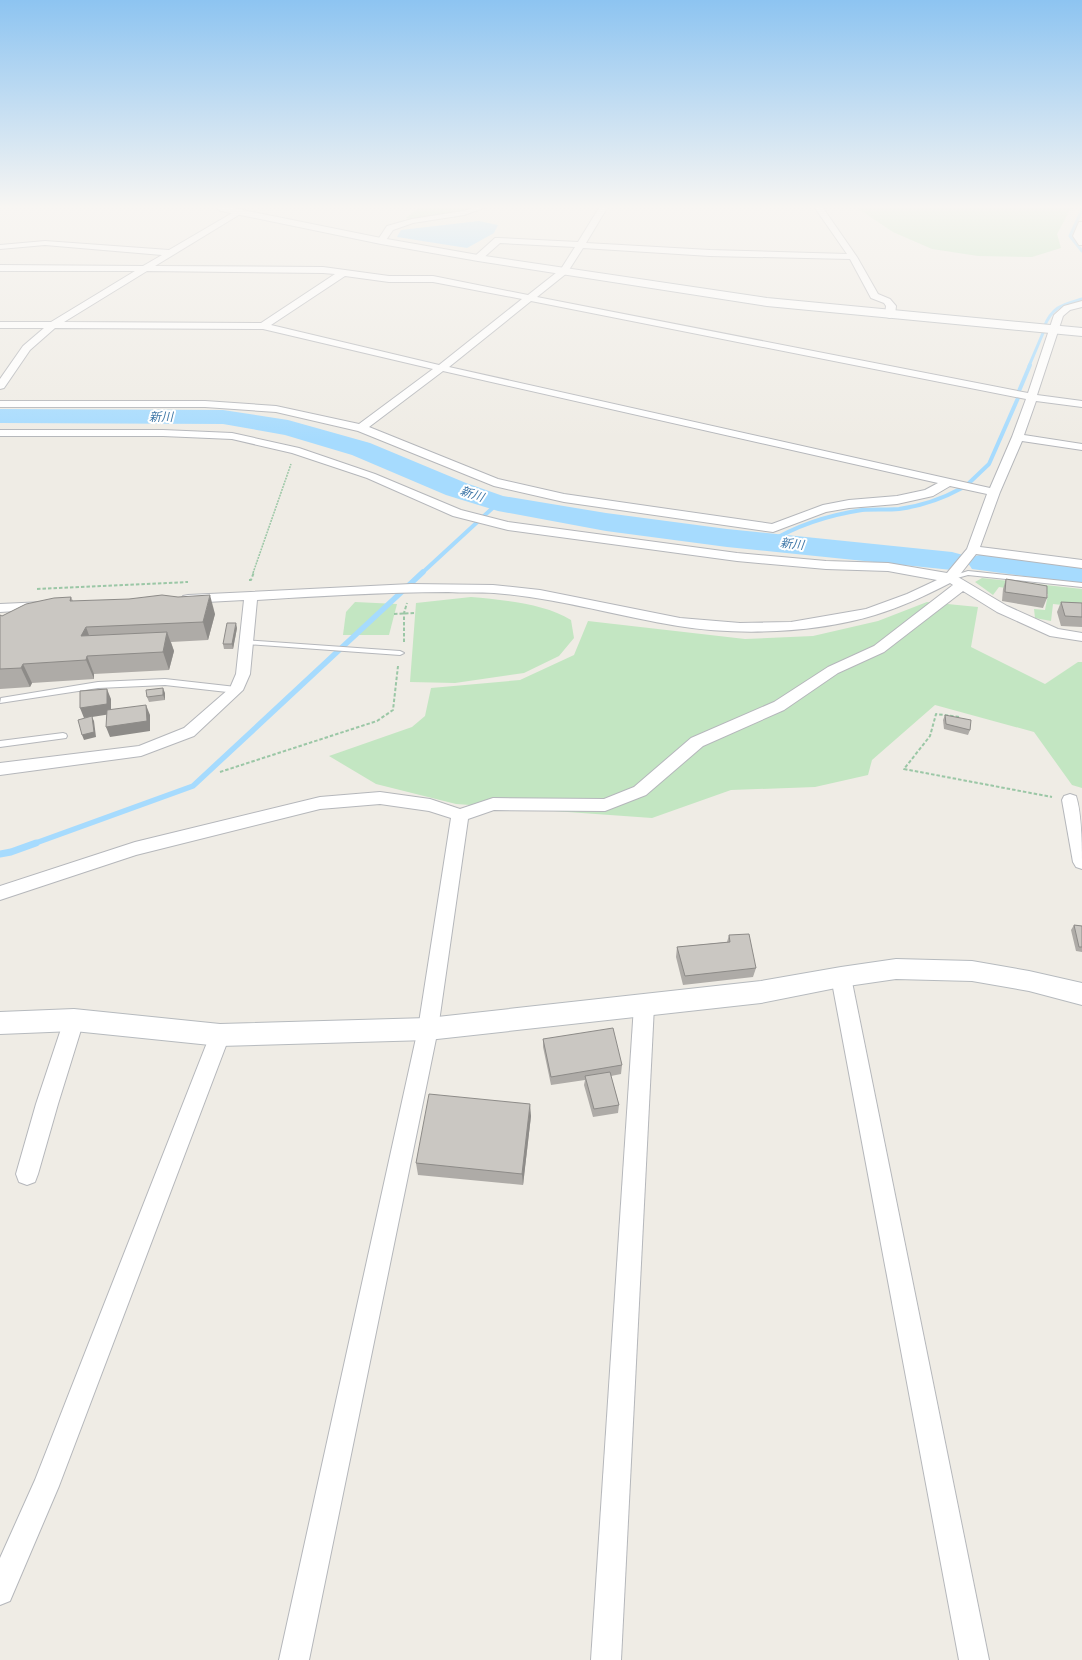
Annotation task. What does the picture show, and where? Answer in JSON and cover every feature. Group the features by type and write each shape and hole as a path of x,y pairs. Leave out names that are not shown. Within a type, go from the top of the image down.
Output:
{"street":[{"path":"0,386 26,348 52,326 119,285"},
{"path":"263,326 324,285"},
{"path":"466,285 1032,397 1082,404"},
{"path":"361,428 441,368 546,285"},
{"path":"659,285 767,302 890,315 1082,332"},
{"path":"868,285 874,296 887,301 891,306 890,315"},
{"path":"0,893 168,839 320,803 380,798 430,805 460,815 493,804 604,805 640,791 697,742 779,706 833,670 879,649 920,616 955,582 974,550 994,492 1018,437 1059,315 1067,308 1082,304"},
{"path":"0,325 263,326 441,368 994,492"},
{"path":"0,404 206,404 276,409 361,428 494,482 564,498 773,528 823,509 849,504 897,500 929,493 948,482"},
{"path":"0,433 163,433 232,436 295,450 371,476 457,514 508,526 737,557 826,565 888,567 955,582 1002,609 1055,633 1082,638"},
{"path":"1018,437 1082,447"},
{"path":"974,550 1082,564"},
{"path":"172,600 411,588 493,589 540,594 680,622 740,627 791,626 832,620 870,612 955,582"},
{"path":"0,769 141,751 189,732 236,690 243,674 251,596"},
{"path":"0,608 55,605"},
{"path":"1070,800 1082,862"},
{"path":"294,1660 428,1029 460,815"},
{"path":"0,1023 74,1020 220,1035 428,1029 762,992 841,977 896,969 972,971 1030,981 1082,994"},
{"path":"841,977 974,1660"},
{"path":"606,1660 644,1006"},
{"path":"27,1174 47,1104 74,1020"},
{"path":"0,1591 46,1486 220,1035"}],"lane":[{"path":"955,582 968,573 1082,585"},
{"path":"246,642 330,650 400,653"},
{"path":"1,702 98,686 165,682 236,690"},
{"path":"0,744 63,736"}],"path":[{"path":"243,580 251,580 295,450"},
{"path":"31,590 188,582"},
{"path":"220,772 377,721 393,710 400,653 405,639 404,613 411,588"},
{"path":"394,614 415,613"},
{"path":"959,717 936,714 930,736 904,769 1070,800"}],"green space":[{"path":"982,578 1082,589 1082,607 1053,604 1051,621 1035,618 1034,609 1045,610 1048,594 999,587 993,595 975,582"},
{"path":"471,597 523,603 560,614 571,620 574,638 559,656 524,673 455,683 410,682 416,603"},
{"path":"355,602 397,604 389,635 343,635 346,612"},
{"path":"927,602 978,607 971,647 1045,684 1078,662 1082,662 1082,788 1072,785 1034,732 935,705 872,760 868,775 815,787 731,790 652,818 456,804 376,784 329,756 412,727 425,716 431,688 520,680 574,655 588,621 745,639 813,636 878,621"}],"building":[{"path":"1006,579 1047,586 1047,598 1005,592"},
{"path":"162,595 178,597 210,595 203,622 86,627 81,636 167,632 163,652 87,656 86,660 23,664 21,668 0,669 0,615 2,616 26,604 54,598 71,597 70,601 129,599"},
{"path":"1061,602 1082,603 1082,617 1065,616"},
{"path":"227,623 236,623 232,644 223,644"},
{"path":"163,688 163,695 147,697 146,690"},
{"path":"107,689 107,704 80,708 80,691"},
{"path":"146,705 147,721 106,727 107,710"},
{"path":"945,715 971,720 970,730 946,724"},
{"path":"92,716 94,732 82,735 78,720"},
{"path":"1074,925 1082,926 1082,947 1079,947"},
{"path":"749,934 756,968 685,976 677,947 730,942 729,935"},
{"path":"613,1028 622,1065 551,1077 543,1039"},
{"path":"610,1072 619,1105 594,1109 585,1076"},
{"path":"429,1094 530,1104 522,1174 416,1163"}],"waterway":[{"path":"1044,327 1047,320 1059,307 1082,299"},
{"path":"1029,366 1043,333"},
{"path":"1019,391 1030,365"},
{"path":"969,483 989,464 1018,398"},
{"name":"新川","path":"0,416 223,417 288,428 361,449 456,489 498,503 606,522 727,538 952,561"},
{"path":"768,543 790,531 825,518 862,510 899,509 915,506 947,496 962,488"},
{"path":"422,573 498,503"},
{"name":"新川","path":"983,563 1082,575"},
{"path":"33,844 193,786 423,572"},
{"path":"0,854 11,852 36,843"}]}
